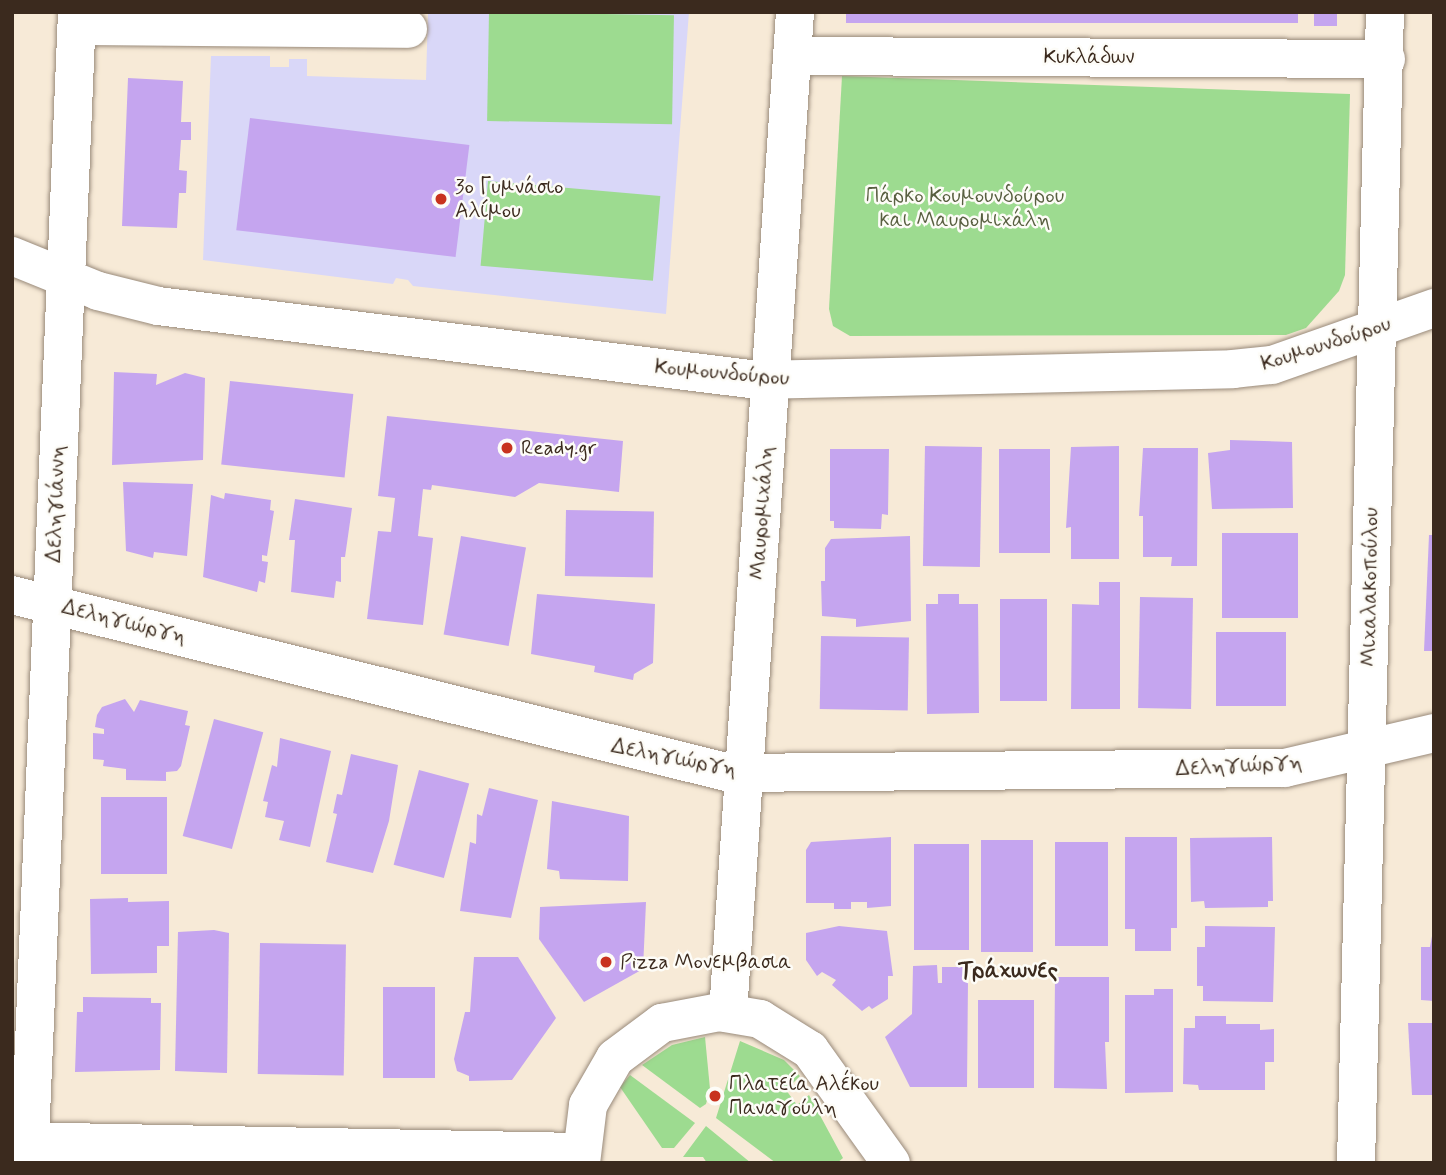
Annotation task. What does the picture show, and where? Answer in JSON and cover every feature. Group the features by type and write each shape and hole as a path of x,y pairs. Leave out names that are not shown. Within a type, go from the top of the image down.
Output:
{"street":[{"name":"Μαυρομιχάλη","path":"728,1013 795,12"},
{"name":"Μιχαλακοπούλου","path":"1356,1163 1376,328 1386,59 1385,12"},
{"path":"77,19 408,29"},
{"name":"Δεληγιάννη","path":"23,1148 52,604 77,19"},
{"name":"Κυκλάδων","path":"792,56 1386,59"},
{"name":"Κουμουνδούρου","path":"12,256 66,277 158,306 771,380 1233,369 1272,365 1434,308"},
{"name":"Δεληγιώργη","path":"12,595 657,758 744,772 1285,768 1367,751 1434,733"},
{"path":"23,1148 581,1157 583,1125 594,1090 628,1044 681,1016 728,1013 778,1027 810,1050 891,1163"}],"shaded area":[{"name":"3ο Γυμνάσιο Αλίμου","path":"428,12 689,12 666,314 413,286 408,280 396,278 393,284 203,260 211,56 270,56 270,67 289,67 289,59 307,59 307,76 426,80"}],"green space":[{"path":"489,12 674,15 672,124 487,121"},
{"name":"Πάρκο Κουμουνδούρου και Μαυρομιχάλη","path":"842,76 1350,94 1345,275 1339,291 1306,328 1286,335 850,336 833,326 829,309"},
{"path":"488,181 660,196 653,281 481,266"},
{"path":"705,1037 710,1089 706,1104 700,1108 642,1065 672,1045"},
{"path":"740,1041 784,1060 800,1076 786,1090 797,1105 809,1095 843,1158 837,1163 776,1163 716,1118"},
{"path":"630,1075 695,1123 674,1148 662,1148 620,1087"},
{"path":"706,1126 751,1163 707,1163 703,1157 683,1157"}],"building":[{"path":"846,12 1298,12 1298,23 846,23"},
{"path":"1314,12 1337,12 1337,26 1314,26"},
{"path":"128,78 183,81 181,122 191,122 191,140 181,140 179,170 187,171 186,193 179,193 177,228 122,226"},
{"path":"250,118 469,145 456,257 236,230"},
{"path":"114,372 157,374 156,385 185,373 205,378 203,460 112,465"},
{"path":"230,381 353,394 345,478 221,465"},
{"path":"387,416 623,441 619,492 539,483 515,497 432,485 431,490 423,489 418,536 433,538 423,625 367,619 378,531 391,532 395,498 378,496"},
{"path":"1230,440 1292,442 1293,508 1212,509 1208,453 1230,450"},
{"path":"925,446 982,447 980,567 923,566"},
{"path":"1119,446 1119,559 1071,559 1071,527 1066,528 1071,447"},
{"path":"1143,448 1198,448 1197,566 1171,566 1172,557 1143,557 1143,516 1139,516"},
{"path":"830,449 889,449 888,515 882,514 881,529 834,528 834,521 830,521"},
{"path":"999,449 1050,449 1050,553 999,553"},
{"path":"123,482 193,484 187,556 154,552 153,558 126,551"},
{"path":"225,493 271,500 270,510 274,511 267,556 262,555 262,561 268,562 265,583 259,581 257,592 203,577 211,495 224,499"},
{"path":"295,499 352,508 345,557 341,557 341,582 336,581 334,598 291,592 295,540 289,540"},
{"path":"566,510 654,512 653,578 565,576"},
{"path":"1222,533 1298,533 1298,618 1222,618"},
{"path":"1429,535 1434,535 1434,651 1424,651"},
{"path":"461,536 526,547 509,646 444,634"},
{"path":"910,536 911,621 856,627 856,619 822,616 821,581 825,581 825,548 831,539"},
{"path":"1099,582 1120,582 1120,709 1071,709 1072,604 1099,605"},
{"path":"537,594 655,604 653,663 634,674 633,680 594,672 595,666 531,654"},
{"path":"938,594 959,594 959,604 978,604 979,713 927,714 926,604 938,604"},
{"path":"1140,597 1193,598 1191,709 1138,708"},
{"path":"1000,599 1047,599 1047,701 1000,701"},
{"path":"1216,632 1286,632 1286,706 1216,706"},
{"path":"821,636 909,638 908,711 820,709"},
{"path":"125,699 134,712 140,700 188,711 185,725 190,726 181,766 177,771 166,772 166,781 126,780 126,769 103,766 104,760 93,759 93,733 104,734 104,729 95,727 97,715 102,707"},
{"path":"214,719 263,732 232,849 183,836"},
{"path":"280,738 331,751 310,847 279,840 284,821 265,817 268,802 263,801 272,765 277,767"},
{"path":"351,754 398,765 389,821 373,873 326,862 337,814 333,813 337,794 342,795"},
{"path":"419,770 469,783 444,878 394,865"},
{"path":"489,788 538,800 511,918 460,911 470,842 476,844 477,814 482,816"},
{"path":"101,797 167,797 167,874 101,874"},
{"path":"552,801 629,816 628,881 560,879 559,871 547,869"},
{"path":"891,837 891,906 867,908 867,902 851,902 851,909 834,909 834,903 806,903 806,850 811,842"},
{"path":"1125,837 1177,837 1177,928 1171,928 1171,951 1135,951 1135,929 1125,929"},
{"path":"1272,837 1273,901 1268,901 1268,907 1205,908 1204,901 1191,902 1190,838"},
{"path":"981,840 1033,840 1033,952 981,952"},
{"path":"1055,842 1108,842 1108,946 1055,946"},
{"path":"914,844 969,844 969,950 914,950"},
{"path":"128,898 128,902 169,901 169,946 157,946 157,973 91,974 90,899"},
{"path":"646,902 643,969 584,1002 539,939 540,907"},
{"path":"1434,925 1434,1001 1421,1000 1421,947 1430,947"},
{"path":"839,926 887,931 893,976 888,976 888,999 872,1009 869,1006 862,1011 832,985 836,980 822,972 817,976 806,960 806,933"},
{"path":"1205,926 1275,927 1273,1002 1203,1001 1203,986 1197,986 1197,947 1205,947"},
{"path":"214,930 229,933 227,1073 175,1071 178,932"},
{"path":"260,943 346,945 344,1075 258,1074"},
{"path":"474,957 518,957 556,1018 512,1080 469,1081 469,1076 457,1071 454,1059 465,1012 470,1012"},
{"path":"937,965 938,983 942,983 942,967 964,967 964,981 968,981 967,1087 910,1087 885,1037 912,1014 913,966"},
{"path":"1055,977 1109,977 1109,1042 1105,1042 1107,1089 1054,1088"},
{"path":"383,987 435,987 435,1078 383,1078"},
{"path":"1154,989 1173,989 1173,1092 1125,1093 1125,995 1154,995"},
{"path":"83,997 151,998 151,1003 161,1003 160,1070 75,1072 77,1012 83,1012"},
{"path":"978,1000 1034,1000 1034,1088 978,1088"},
{"path":"1195,1016 1226,1016 1226,1024 1260,1024 1260,1030 1274,1029 1274,1062 1265,1062 1265,1090 1199,1090 1198,1085 1183,1084 1184,1028 1195,1028"},
{"path":"1408,1023 1434,1023 1434,1095 1412,1095"}],"place":[{"name":"3ο Γυμνάσιο Αλίμου","path":"441,199"},
{"name":"Ready.gr","path":"507,448"},
{"name":"Pizza Μονεμβασια","path":"606,962"},
{"name":"Πλατεία Αλέκου Παναγούλη","path":"715,1096"}],"district":[{"name":"Τράχωνες","path":"1008,971"}]}
